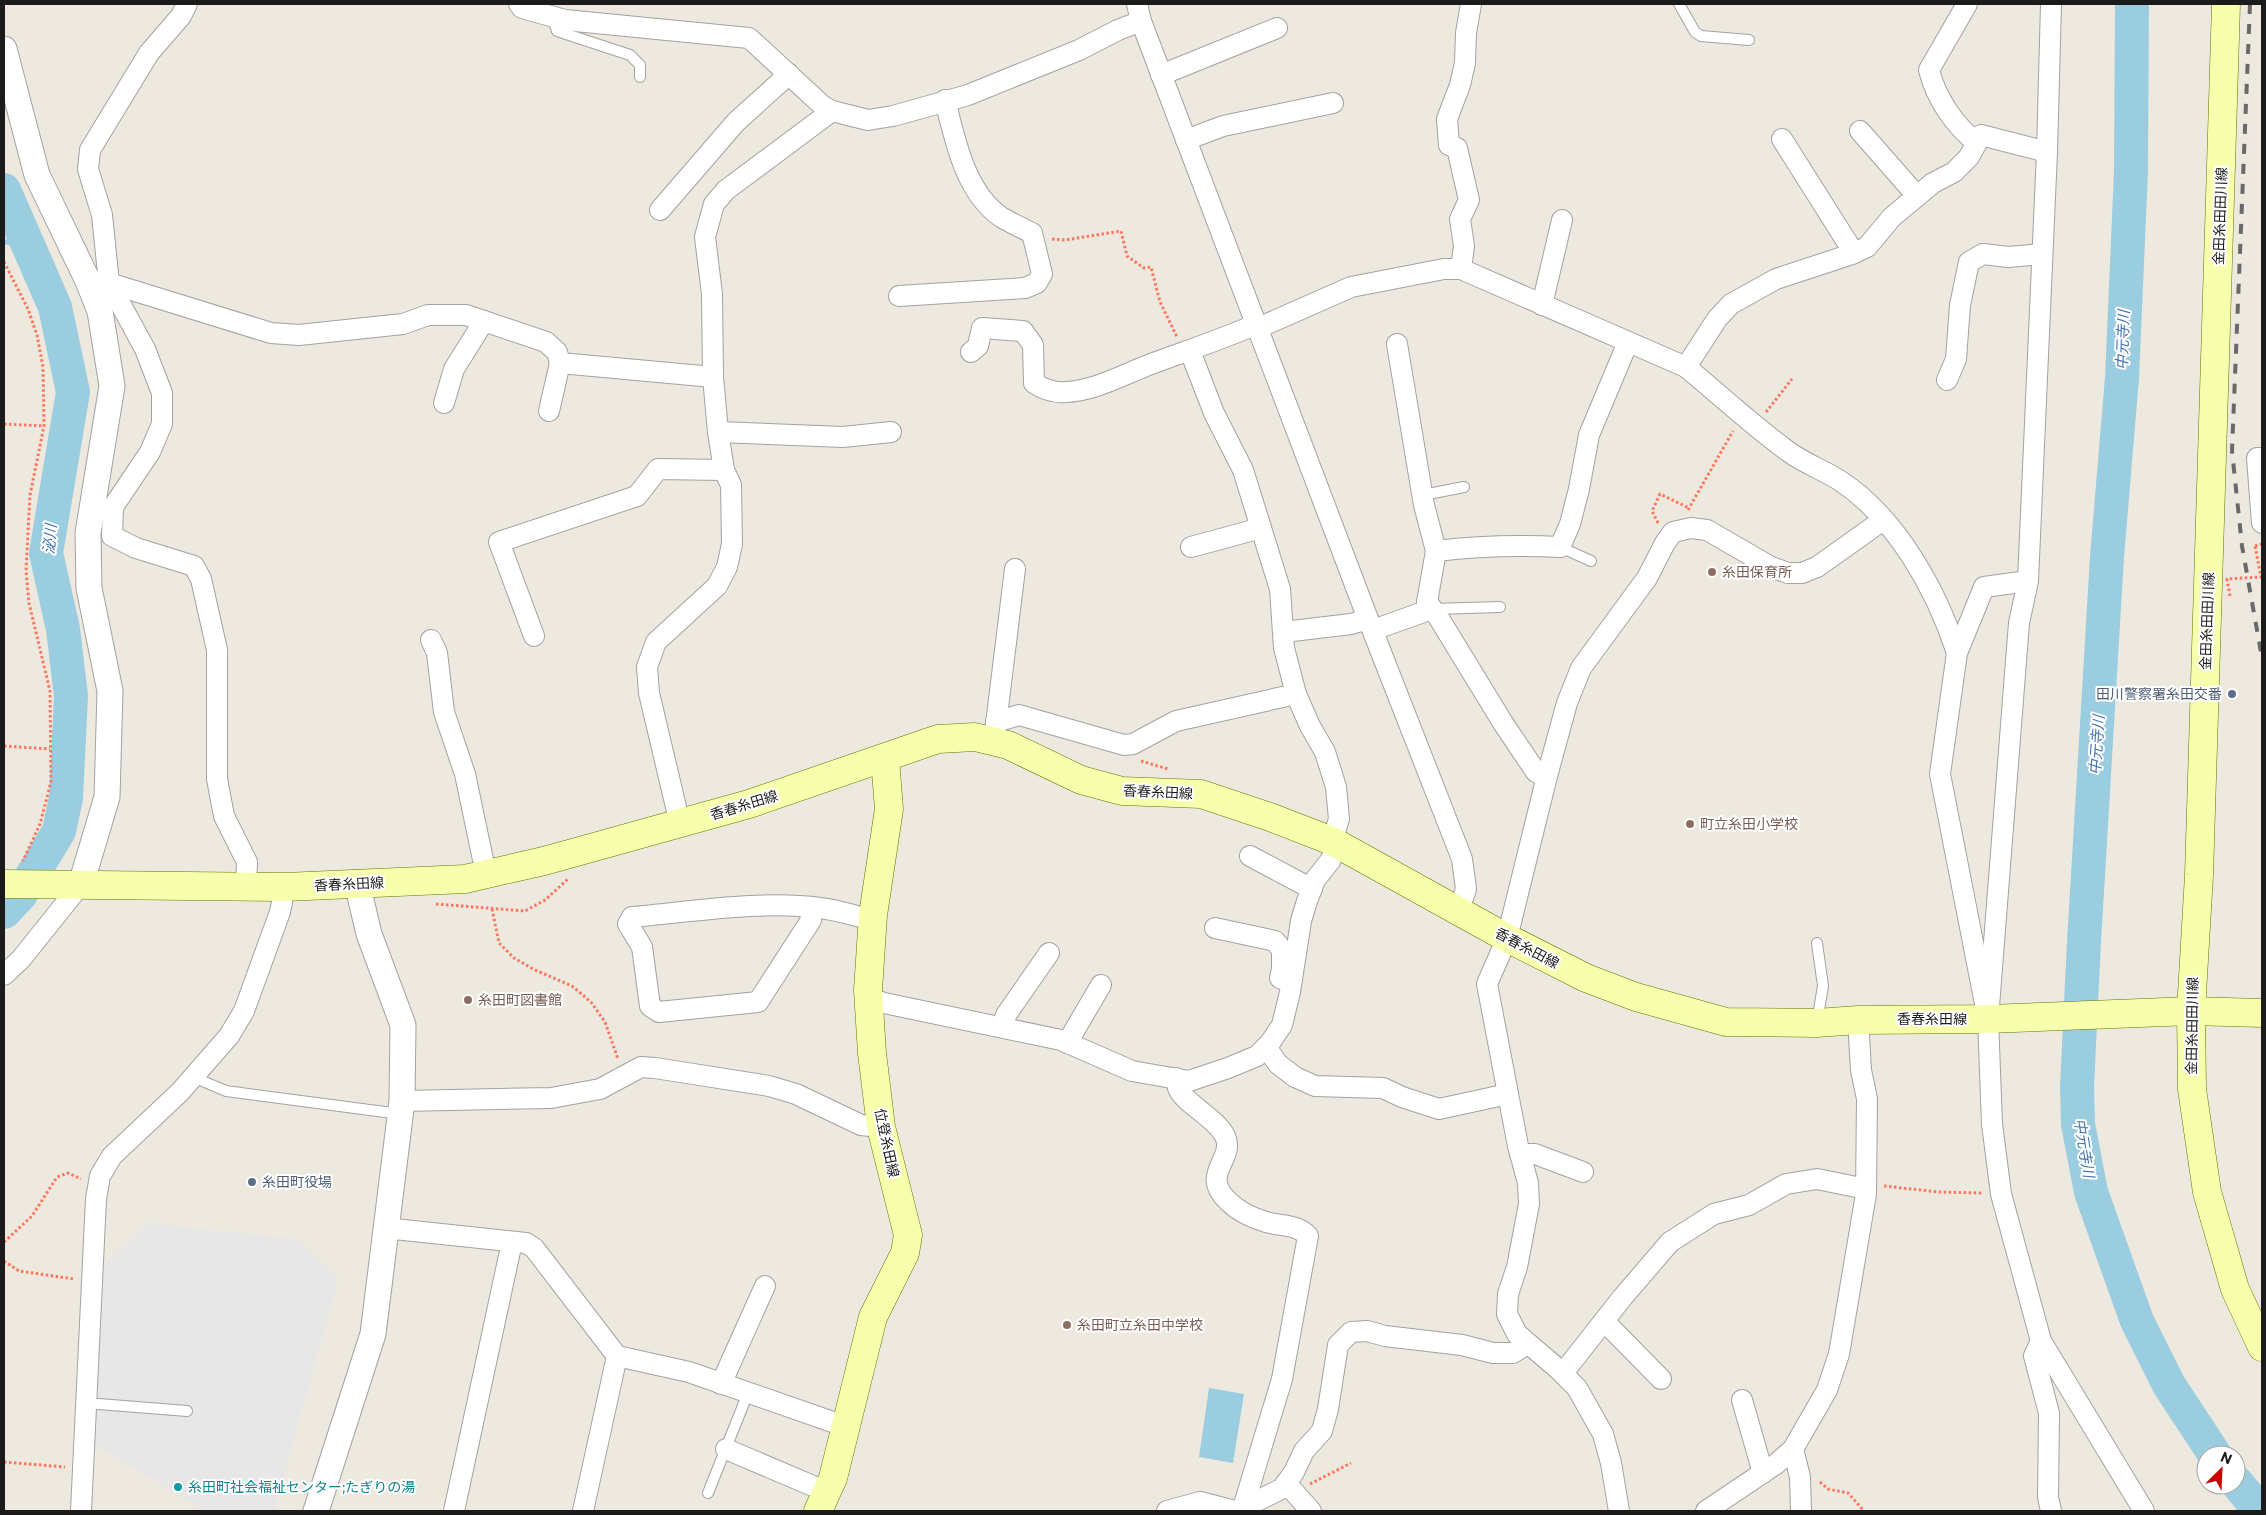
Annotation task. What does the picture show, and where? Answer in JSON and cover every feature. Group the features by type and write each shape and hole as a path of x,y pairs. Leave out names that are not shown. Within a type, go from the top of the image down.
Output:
{"main road":[{"name":"金田糸田田川線","path":"2226,4 2199,865 2179,1012 2207,1192 2235,1288 2262,1347"},
{"name":"香春糸田線","path":"13,878 81,884 285,887 465,878 544,861 749,804 885,759 938,739 975,737 995,732 1008,745 1081,780 1122,791 1202,794 1270,816 1335,842 1507,938 1586,978 1636,997 1726,1022 1817,1023 1858,1020 2000,1018 2179,1012 2262,1013"},
{"name":"位登糸田線","path":"823,1501 834,1478 873,1317 905,1253 908,1234 881,1127 872,1053 868,997 872,920 889,810 885,759"}],"street":[{"path":"4,975 21,959 81,884 107,798 110,691 89,588 89,528 112,386 100,312 98,282 102,215 88,169 90,150 149,53 181,16 187,4"},
{"path":"519,4 522,8 552,16 579,12 749,38 823,106 832,111 868,120 893,116 968,95 1079,50 1118,30 1140,8 1161,75 1370,624 1462,859 1466,889 1459,910"},
{"path":"1461,269 1464,246 1460,220 1469,200 1457,148 1449,145 1446,119 1460,85 1465,63 1466,33 1471,4"},
{"path":"1967,4 1929,70 1936,94 1965,134 1977,143"},
{"path":"2051,4 2047,152 2028,581 2019,624 2000,1018 1992,1124 2001,1194 2041,1341 2144,1511"},
{"path":"1161,75 1277,28"},
{"path":"4,49 36,175 98,282 145,349 162,393 162,424 150,452 113,507 112,536"},
{"path":"660,210 736,122 789,74"},
{"path":"899,296 1025,288 1037,283 1042,274 1032,233 1001,216 984,201 970,181 946,100"},
{"path":"1186,140 1223,126 1333,103"},
{"path":"680,824 648,693 647,667 656,642 717,586 727,567 732,544 731,485 724,470 713,377 712,294 705,237 714,204 726,190 832,111"},
{"path":"1860,131 1917,196"},
{"path":"1686,367 1717,319 1731,304 1776,279 1867,247 1892,218 1917,196 1933,183 1954,172 1969,157 1981,135 2047,152"},
{"path":"1782,139 1854,253"},
{"path":"1542,305 1562,220"},
{"path":"1947,380 1956,359 1960,305 1969,262 1983,254 2008,257 2042,254"},
{"path":"971,352 978,346 982,328 1023,331 1033,345 1034,382 1045,390 1064,392 1082,390 1258,326 1351,287 1444,269 1461,269 1686,367 1791,454 1839,480 1883,520 1915,562 1935,596 1957,653"},
{"path":"98,282 272,333 299,335 403,324 428,315 466,315 546,342 558,352 560,364 549,411"},
{"path":"444,403 454,369 484,321"},
{"path":"1436,551 1479,546 1520,545 1560,547 1570,524 1589,435 1628,342"},
{"path":"1397,344 1423,495 1436,551 1427,602 1536,772 1547,776"},
{"path":"868,997 884,1003 1062,1040 1132,1071 1189,1081 1257,1056 1282,1025 1292,982 1301,921 1316,880 1330,861 1335,842 1339,819 1336,786 1325,752 1310,726 1296,694 1284,648 1280,589 1244,470 1214,412 1190,351"},
{"path":"560,364 713,377"},
{"path":"718,432 843,437 891,432"},
{"path":"2262,458 2257,458 2262,523"},
{"path":"534,636 499,542 638,496 658,469 724,470"},
{"path":"1617,1510 1611,1463 1603,1434 1576,1388 1563,1374 1517,1334 1507,1314 1508,1294 1516,1267 1528,1204 1528,1183 1520,1154 1487,984 1507,938 1566,704 1581,668 1647,578 1665,543 1677,531 1691,528 1707,530 1771,567 1788,573 1802,573 1817,567 1883,520"},
{"path":"89,528 112,536 136,548 194,566 201,579 217,650 217,779 224,816 247,862 246,887"},
{"path":"1191,548 1261,528"},
{"path":"995,732 1015,569"},
{"path":"2000,1018 1940,774 1957,653 1984,587 2028,581"},
{"path":"1284,632 1351,624 1370,624 1432,609"},
{"path":"431,640 437,652 444,712 465,774 486,874"},
{"path":"995,732 1019,715 1124,745 1133,744 1176,721 1296,694"},
{"path":"1250,856 1312,889"},
{"path":"316,1511 373,1334 385,1228 402,1108 403,1025 369,934 357,883"},
{"path":"81,1511 96,1199 99,1181 112,1156 193,1078 229,1036 244,1011 280,912 285,887"},
{"path":"810,907 811,920 758,1002 659,1012 650,1006 642,947 628,924 632,917 772,905 810,907 821,908 872,920"},
{"path":"1215,928 1275,942 1282,950 1280,978 1292,982"},
{"path":"1002,1028 1006,1015 1049,953"},
{"path":"1067,1043 1101,985"},
{"path":"1706,1511 1794,1453 1826,1390 1839,1354 1866,1186 1867,1099 1861,1070 1858,1020"},
{"path":"1266,1047 1278,1064 1295,1077 1315,1086 1383,1088 1402,1097 1439,1108 1508,1094"},
{"path":"402,1108 550,1098 600,1089 624,1075 642,1068 655,1068 769,1086 796,1094 861,1125 881,1127"},
{"path":"1176,1078 1179,1090 1226,1137 1226,1152 1216,1174 1217,1188 1228,1202 1265,1221 1302,1229 1308,1236 1282,1379 1232,1510"},
{"path":"1520,1154 1534,1154 1583,1172"},
{"path":"1563,1374 1604,1321 1670,1242 1714,1214 1749,1205 1786,1184 1817,1179 1866,1186"},
{"path":"385,1228 526,1243 534,1248 617,1356 689,1372 847,1427"},
{"path":"454,1511 512,1242"},
{"path":"721,1384 765,1286"},
{"path":"1604,1321 1661,1379"},
{"path":"1290,1488 1304,1451 1322,1431 1328,1410 1338,1345 1351,1332 1367,1331 1385,1336 1462,1345 1493,1353 1513,1353 1527,1344"},
{"path":"2041,1341 2034,1356 2049,1413 2048,1497 2051,1511"},
{"path":"584,1511 617,1356"},
{"path":"1742,1400 1763,1473"},
{"path":"726,1449 823,1501"},
{"path":"1794,1453 1800,1477 1801,1511"},
{"path":"1166,1511 1200,1502 1232,1510 1283,1488 1290,1488 1311,1511"}],"lane":[{"path":"1680,4 1695,32 1702,36 1748,40"},
{"path":"552,16 557,31 630,55 640,65 640,77"},
{"path":"1423,495 1464,487"},
{"path":"1560,547 1591,561"},
{"path":"1432,609 1500,607"},
{"path":"1817,943 1823,986 1817,1023"},
{"path":"193,1078 226,1091 402,1108"},
{"path":"708,1493 748,1393"},
{"path":"86,1403 187,1411"}],"path":[{"path":"1032,233 1048,239 1065,240 1121,231 1127,256 1144,268 1151,267 1160,302 1182,345 1190,351"},
{"path":"4,262 28,309 37,334 43,367 44,426 30,495 26,572 29,603 50,691 51,782 40,824 13,878"},
{"path":"1689,508 1660,494 1652,511 1656,522 1677,531 1689,508 1749,421 1792,379"},
{"path":"4,424 44,426"},
{"path":"2230,596 2227,579 2261,577 2255,546 2262,544"},
{"path":"4,746 50,749"},
{"path":"492,909 499,943 514,958 533,969 572,986 591,1002 605,1022 624,1075"},
{"path":"4,1242 32,1216 58,1177 68,1173 84,1180 99,1181"},
{"path":"1866,1186 1939,1192 2001,1194"},
{"path":"4,1261 19,1271 92,1281"},
{"path":"1794,1453 1811,1460 1819,1481 1828,1489 1848,1493 1864,1511"},
{"path":"4,1462 82,1468"},
{"path":"1290,1488 1351,1463"}],"shaded area":[{"path":"147,1223 296,1239 339,1278 274,1511 207,1511 87,1441 101,1266"}],"water":[{"path":"1209,1388 1244,1394 1233,1463 1199,1457"}],"waterway":[{"name":"中元寺川","path":"2132,4 2131,171 2122,378 2107,557 2084,942 2077,1086 2078,1124 2091,1192 2137,1321 2169,1385 2208,1445"},
{"name":"泌川","path":"4,190 55,307 73,392 46,553 63,629 71,696 66,798 59,831 21,894 4,912"},
{"path":"4,242 25,242"},
{"name":"中元寺川","path":"2246,1494 2260,1511"}],"railway":[{"path":"2250,4 2232,451 2242,546 2262,658"}],"place":[{"name":"糸田保育所","path":"1712,572"},
{"name":"田川警察署糸田交番","path":"2232,694"},
{"name":"町立糸田小学校","path":"1690,824"},
{"name":"糸田町図書館","path":"468,1000"},
{"name":"糸田町役場","path":"252,1182"},
{"name":"糸田町立糸田中学校","path":"1067,1325"},
{"name":"糸田町社会福祉センター;たぎりの湯","path":"178,1487"}]}
